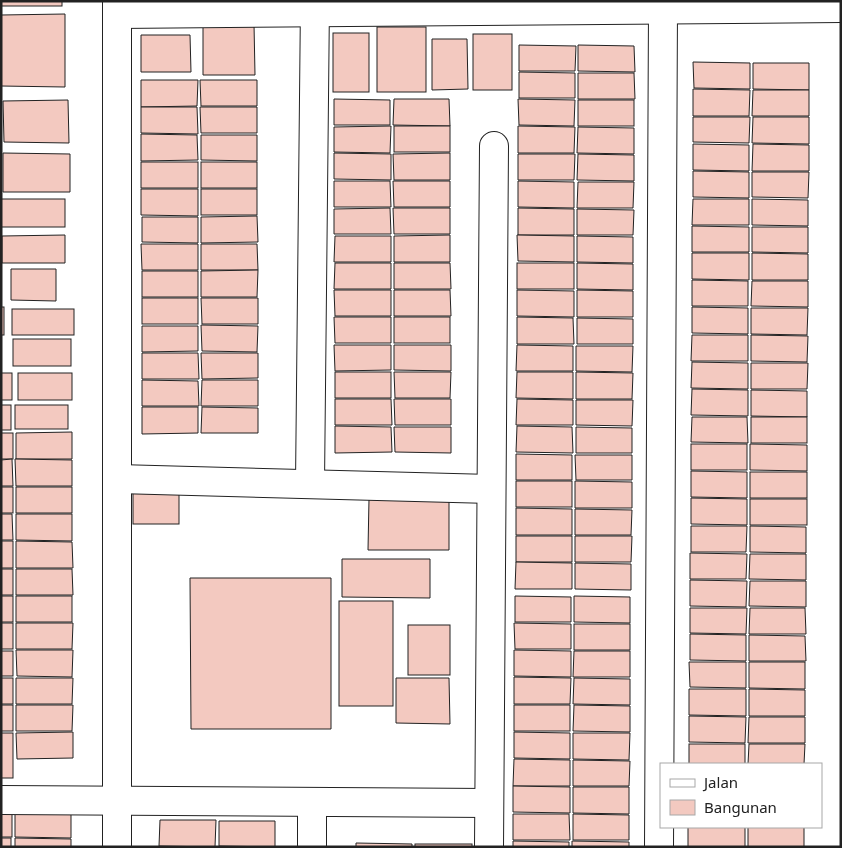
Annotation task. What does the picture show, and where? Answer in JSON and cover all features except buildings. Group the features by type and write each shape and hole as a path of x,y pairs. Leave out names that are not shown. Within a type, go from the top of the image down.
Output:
{"street":[{"path":"310,484 315,6"},
{"path":"117,847 119,802 118,7 508,6 841,8"},
{"path":"659,847 663,8"},
{"path":"489,847 494,146"},
{"path":"118,479 491,489"},
{"path":"1,800 489,803"},
{"path":"312,802 312,847"}]}
